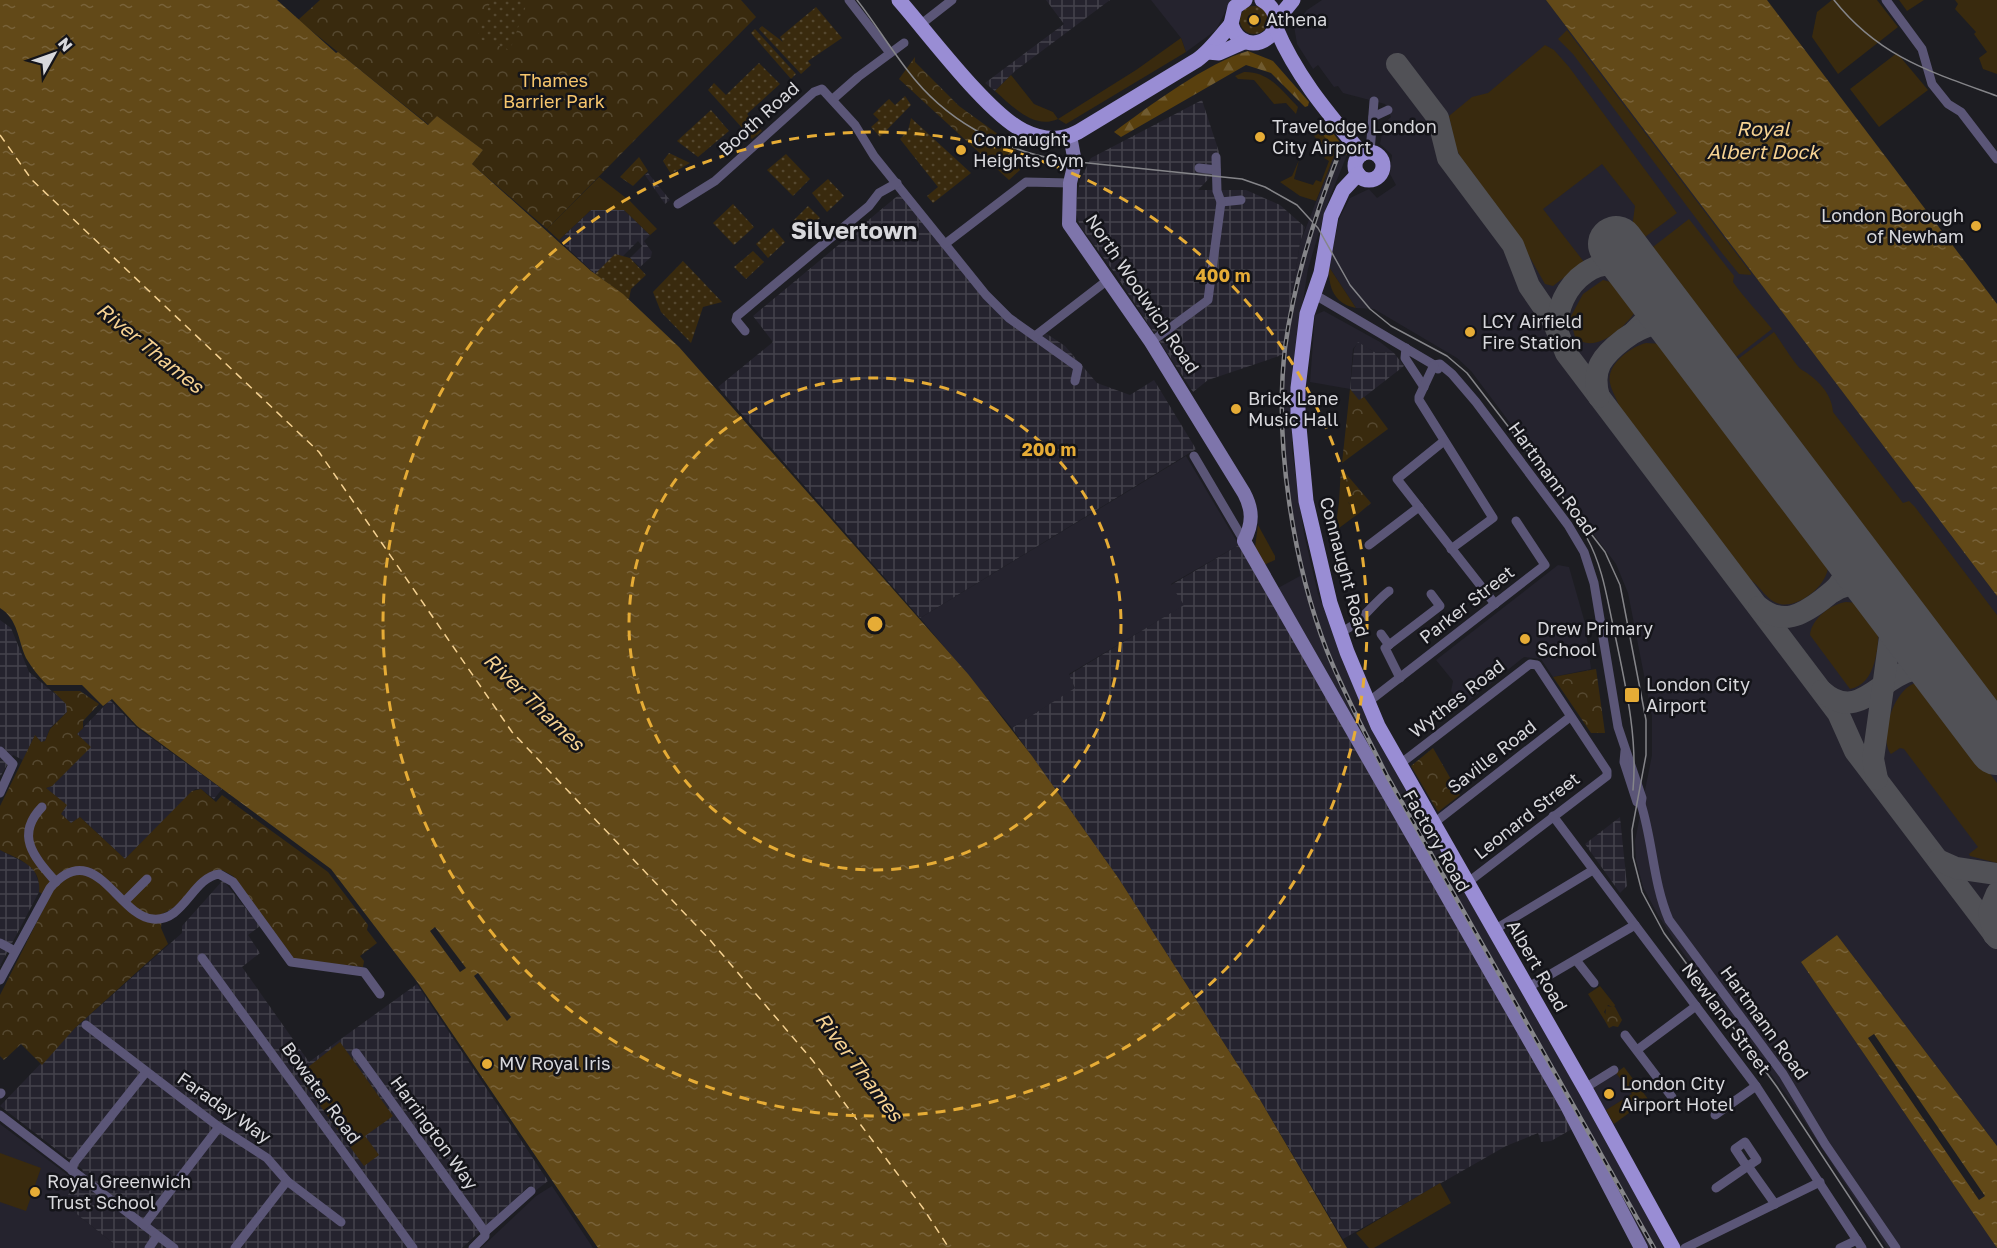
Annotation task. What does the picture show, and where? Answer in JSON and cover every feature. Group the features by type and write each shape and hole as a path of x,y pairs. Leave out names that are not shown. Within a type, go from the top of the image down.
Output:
{"main road":[{"path":"899,0 982,96 1019,128 1042,137 1070,136 1208,52 1213,43 1231,24"},
{"path":"1262,0 1273,9 1288,58 1309,88 1366,153 1381,157 1384,168 1382,173 1373,180 1367,180 1358,174"},
{"path":"1262,42 1271,35 1276,23 1293,0"},
{"path":"1243,1 1231,15 1231,24 1233,31 1244,42"},
{"path":"1208,52 1219,53 1244,42 1262,42 1288,58"},
{"name":"Connaught Road","path":"1366,153 1355,165 1358,174 1337,202 1322,256 1321,273 1312,293 1302,346 1298,388 1302,467 1312,530 1340,632 1367,703"},
{"name":"Albert Road","path":"1367,703 1673,1248"}],"street":[{"path":"849,0 886,56"},
{"path":"920,25 952,0"},
{"path":"1886,0 1922,49 1932,84 1948,104 1961,112 1997,159"},
{"path":"904,44 833,99 986,296 1009,318 1077,367 1075,381"},
{"name":"Booth Road","path":"678,204 715,181 814,92 822,89 833,99"},
{"name":"Connaught Road","path":"1366,153 1374,101"},
{"path":"1373,115 1388,110"},
{"name":"North Woolwich Road","path":"1070,136 1075,162 1070,183 1069,224 1151,342 1212,437 1249,502 1251,523 1244,541"},
{"path":"1151,342 1208,300 1221,202 1217,191 1216,157"},
{"path":"1199,168 1216,170"},
{"path":"945,244 1026,182 1070,183"},
{"path":"746,331 736,320 737,316 869,206 879,193 897,183"},
{"path":"1221,202 1241,200"},
{"path":"1035,336 1109,279"},
{"name":"Hartmann Road","path":"1312,293 1434,365 1440,364 1455,379 1568,525 1584,552 1594,583 1617,720 1625,751 1631,760 1642,798 1641,804 1651,844 1658,890 1669,920 1783,1074 1896,1248"},
{"path":"1406,348 1405,358 1424,387"},
{"path":"1434,365 1419,400 1493,518 1451,549"},
{"path":"1417,374 1429,376"},
{"path":"1444,441 1397,479 1495,604"},
{"name":"Factory Road","path":"1194,456 1567,1106 1641,1248"},
{"path":"1368,545 1419,507"},
{"name":"Parker Street","path":"1367,703 1545,565 1516,521"},
{"path":"1340,632 1367,613 1373,603 1389,591"},
{"path":"1400,678 1385,648 1440,606 1431,594"},
{"path":"1381,634 1389,645"},
{"name":"Wythes Road","path":"1400,764 1530,664 1537,665 1570,717"},
{"name":"Leonard Street","path":"1467,883 1607,776 1606,771 1570,717"},
{"name":"Saville Road","path":"1434,824 1570,717"},
{"path":"0,751 13,764 0,793"},
{"path":"42,807 31,821 30,846 54,883"},
{"name":"Newland Street","path":"1553,816 1756,1086 1860,1244"},
{"path":"1494,930 1593,870"},
{"path":"0,980 54,883 71,873 89,873 102,879 146,918 161,919 176,911 212,876 222,874 233,882 291,963 364,972 380,994"},
{"path":"125,901 147,879"},
{"path":"1527,988 1635,925"},
{"path":"0,944 15,951"},
{"name":"Bowater Road","path":"202,958 413,1248"},
{"path":"1576,960 1594,984"},
{"path":"1637,1050 1696,1006"},
{"name":"Faraday Way","path":"86,1024 219,1128 267,1158 287,1181 340,1222"},
{"path":"1625,1035 1672,1097"},
{"name":"Harrington Way","path":"356,1053 485,1232"},
{"path":"1585,1088 1614,1070"},
{"path":"72,1171 74,1163 147,1072"},
{"path":"1715,1115 1756,1086"},
{"path":"0,1115 174,1248"},
{"path":"144,1225 219,1128"},
{"path":"1716,1188 1747,1167 1775,1204"},
{"path":"235,1248 287,1181"},
{"path":"1684,1248 1699,1245 1820,1182"},
{"path":"472,1248 486,1236 485,1232 531,1191"},
{"path":"149,1248 157,1236"},
{"path":"1840,1248 1860,1244"}],"shaded area":[{"path":"1046,0 1110,0 1015,71 995,91 985,83 1064,24"},
{"path":"1151,0 1236,0 1228,6 1216,30 1186,52 1181,38"},
{"name":"London City Airport","path":"1322,0 1546,0 1997,596 1997,1146 1837,935 1801,962 1997,1248 1887,1248 1793,1104 1658,915 1643,887 1636,860 1635,841 1652,755 1652,716 1628,593 1616,564 1471,371 1457,358 1374,309 1356,308 1329,267 1339,219 1350,198 1369,189 1377,198 1396,185 1390,174 1392,155 1380,144 1384,123 1391,117 1385,104 1343,93 1338,86 1334,87 1318,65 1313,69 1297,44 1294,26 1307,10"},
{"path":"1202,100 1219,152 1220,167 1198,190 1246,190 1280,205 1305,227 1300,243 1282,355 1208,380 1193,392 1114,272 1080,226 1075,211 1080,180 1091,158"},
{"path":"1336,150 1347,155 1328,202 1308,269 1292,371 1292,450 1304,534 1318,594 1361,705 1638,1197 1664,1248 1649,1248 1551,1068 1278,588 1300,576 1288,511 1280,427 1282,355 1300,243"},
{"path":"648,173 670,200 665,204 645,175"},
{"path":"901,193 993,306 1037,332 1044,332 1065,346 1097,383 1130,395 1154,380 1196,449 920,618 718,387 773,342 753,316"},
{"path":"591,210 624,210 650,235 644,241 652,252 651,257 640,267 630,258 642,246 638,241 622,257 615,255 595,274 559,240"},
{"path":"1324,311 1380,342 1394,353 1374,352 1358,343 1353,349 1350,389 1310,382 1315,315"},
{"path":"1358,342 1374,352 1394,353 1404,366 1359,401 1350,389 1354,349"},
{"path":"1186,456 1239,545 1171,584 1185,605 1069,674 1076,688 1012,728 920,618"},
{"path":"1239,545 1572,1129 1551,1141 1541,1142 1538,1133 1506,1146 1343,1239 1259,1098 1119,879 1012,728 1075,688 1069,675 1184,605 1171,585"},
{"name":"Drew Primary School","path":"1558,565 1569,567 1585,623 1591,669 1553,677 1541,659 1524,657 1465,704 1462,703 1451,691 1453,681 1436,660"},
{"path":"0,620 11,628 29,672 67,704 67,712 50,728 45,741 41,742 35,735 23,760 13,755 0,777"},
{"path":"110,700 136,727 222,789 214,799 201,789 195,789 125,859 80,817 71,823 61,814 66,805 46,788 52,786 90,747 77,734"},
{"path":"1620,817 1627,886 1620,893 1585,844"},
{"path":"0,850 33,867 40,886 0,966"},
{"path":"223,880 260,926 248,935 260,953 242,967 309,1062 417,984 548,1181 535,1191 530,1185 462,1248 112,1248 113,1243 63,1203 83,1170 0,1106 75,1028 182,933 182,926"},
{"name":"London City Airport Hotel","path":"1616,1073 1632,1094 1605,1111 1594,1088"},
{"name":"Royal Greenwich Trust School","path":"0,1124 76,1181 63,1203 113,1243 112,1248 0,1248"},
{"path":"552,1186 593,1248 481,1248 536,1196"}],"green space":[{"name":"Thames Barrier Park","path":"320,0 741,0 756,17 547,229 472,164 483,150 437,116 429,125 298,20"},
{"path":"491,0 528,0 510,50 477,38"},
{"path":"1832,0 1877,0 1898,27 1838,74 1812,37 1817,12"},
{"path":"1899,0 1924,0 1907,11"},
{"path":"1955,0 1997,0 1997,74 1983,69 1979,58 1987,52 1974,34 1976,32 1955,9 1958,4"},
{"path":"1254,6 1264,10 1268,20 1264,30 1254,34 1244,30 1240,20 1244,10"},
{"path":"816,7 842,38 808,61 811,65 801,74 759,29 762,26 783,42 780,37"},
{"path":"755,29 796,74 791,79 751,33"},
{"path":"1567,30 1751,275 1739,274 1573,54 1558,39"},
{"path":"1181,38 1186,52 1066,124 1058,119 1136,70"},
{"path":"1545,45 1554,50 1569,67 1677,213 1641,240 1632,228 1635,206 1602,164 1543,209 1584,262 1553,286 1545,284 1516,233 1463,162 1456,148 1449,116 1472,97 1488,93"},
{"path":"1248,51 1273,61 1309,102 1308,106 1305,107 1271,73 1246,65 1121,137 1114,132 1197,75"},
{"path":"1897,53 1928,90 1879,127 1850,89"},
{"path":"915,57 915,62 959,106 1013,145 1022,164 1020,170 1009,180 899,79"},
{"path":"759,63 780,84 747,114 762,131 752,139 708,90 714,83 726,95"},
{"path":"1244,72 1268,78 1298,107 1296,114 1286,103 1274,104 1254,80 1238,79 1235,76"},
{"path":"1011,75 1034,104 1053,112 1058,119 1049,122 1032,119 995,91"},
{"path":"905,96 911,105 880,137 871,127 879,120 873,114 889,99 895,105"},
{"path":"711,110 729,131 698,157 677,141"},
{"path":"911,118 971,173 933,203 927,196 938,187 900,139 908,131"},
{"path":"1318,123 1327,125 1348,153 1347,155 1336,151 1315,125"},
{"path":"1315,125 1336,151 1316,201 1300,196 1280,182 1292,176 1299,160 1294,179 1313,185 1316,180 1321,182 1329,161 1324,158 1328,154 1308,128"},
{"path":"669,153 690,163 671,174 663,161"},
{"path":"786,154 810,179 793,196 767,170"},
{"path":"639,157 648,171 633,186 620,177"},
{"path":"599,177 630,201 657,229 650,235 624,210 591,210 559,240 547,229"},
{"path":"828,179 844,196 827,212 812,193"},
{"path":"733,204 754,227 734,245 713,223"},
{"path":"808,206 820,218 804,233 793,221"},
{"path":"1689,219 1734,276 1733,282 1772,329 1732,360 1649,250"},
{"path":"773,228 785,242 768,258 756,244"},
{"path":"753,251 764,262 746,279 734,267"},
{"path":"615,254 630,258 646,275 631,289 629,299 595,274"},
{"path":"683,261 722,302 703,307 691,343 661,312 653,292"},
{"path":"1329,267 1356,308 1342,303 1334,294 1331,288"},
{"path":"1603,280 1618,284 1637,309 1618,331 1609,337 1591,343 1583,342 1575,337 1570,318 1583,294"},
{"path":"1774,332 1799,367 1813,377 1826,392 1833,412 1903,503 1909,501 1915,507 1997,615 1997,710 1734,362"},
{"path":"1646,343 1664,344 1826,557 1828,565 1826,574 1822,582 1807,597 1798,602 1780,604 1748,579 1620,410 1610,383 1612,370 1620,358 1633,348"},
{"path":"1350,389 1359,400 1364,397 1388,429 1342,463"},
{"path":"1341,468 1371,503 1358,514 1348,502 1339,502"},
{"path":"1339,502 1348,502 1358,514 1335,531"},
{"path":"1258,525 1275,556 1275,560 1264,565 1255,547"},
{"path":"1846,602 1860,603 1879,627 1878,645 1870,673 1859,686 1850,689 1810,635 1814,623 1823,613"},
{"path":"1596,669 1605,733 1591,733 1553,677"},
{"path":"1920,682 1997,783 1997,863 1970,856 1969,854 1978,847 1904,749 1900,748 1891,754 1887,746 1886,736 1891,712 1903,691"},
{"path":"53,691 80,691 99,704 83,721 83,728 77,734 91,747 52,786 46,788 67,805 61,814 71,823 80,817 125,859 192,791 201,789 216,802 222,795 328,872 368,925 367,930 377,943 360,956 364,961 363,967 293,959 233,876 222,870 204,879 178,904 162,914 161,928 168,944 75,1028 42,1065 21,1044 4,1060 0,1056 0,995 49,898 39,892 37,876 28,865 0,850 0,806 35,735 41,742 45,741 50,729 67,712 66,704"},
{"path":"1433,748 1460,795 1438,812 1411,766"},
{"path":"1600,986 1615,1005 1614,1008 1608,1005 1604,1012 1607,1016 1605,1021 1588,994"},
{"path":"1606,1006 1615,1007 1622,1020 1618,1027 1609,1028 1605,1021"},
{"path":"340,1042 393,1116 365,1136 379,1155 364,1166 298,1075"},
{"path":"1624,1067 1648,1099 1614,1124 1606,1110 1632,1094 1616,1073"},
{"path":"0,1153 41,1168 26,1211 0,1202"},
{"path":"1440,1183 1451,1203 1374,1248 1369,1248 1356,1233"}],"water":[{"name":"River Thames","path":"0,0 277,0 336,53 338,52 428,125 437,116 483,150 472,164 591,271 623,294 679,347 968,674 1032,756 1119,879 1259,1098 1347,1248 598,1248 418,983 331,869 137,726 112,699 103,706 82,685 47,685 26,658 11,618 0,608"},
{"name":"Royal Albert Dock","path":"1546,0 1767,0 1997,304 1997,596"},
{"path":"1837,935 1997,1146 1997,1248 1801,962"}],"pier":[{"path":"435,927 466,968 460,972 430,931"},
{"path":"478,973 511,1017 507,1021 474,976"},
{"path":"1874,1034 1985,1196 1979,1200 1868,1038"}],"ferry route":[{"path":"0,135 32,180 319,452 512,732 710,940 813,1061 923,1208 949,1248"}],"taxiway":[{"path":"1397,64 1438,118 1448,158 1513,245 1529,286 1553,321 1566,353 1838,713 1855,751 1997,938"},
{"path":"1558,334 1558,316 1573,284 1586,273 1600,266 1616,265 1631,270 1646,284 1653,298 1652,314 1635,331"},
{"path":"1599,397 1596,379 1600,364 1604,357 1624,339 1640,329 1655,325 1670,327 1686,337"},
{"path":"1759,607 1768,613 1784,617 1800,614 1823,599 1837,587 1845,575 1847,566 1842,542"},
{"path":"1834,591 1847,586 1859,585 1883,596"},
{"path":"1877,779 1873,759 1892,623 1888,602"},
{"path":"1822,691 1839,701 1854,702 1897,676 1912,670 1929,671 1948,682"},
{"path":"1938,860 1956,868 1997,874"},
{"path":"1994,935 1989,912 1997,893"}],"runway":[{"path":"1616,244 1997,747"}],"tram line":[{"path":"857,0 901,62 923,88 956,118 995,140 1059,160 1242,179 1265,187 1297,205 1318,228 1350,285 1370,309 1391,326 1447,356 1467,373 1605,552 1620,585 1646,720 1646,755 1632,830 1633,857 1642,892 1664,933 1777,1087 1883,1248"},
{"path":"1834,0 1851,20 1888,49 1928,70 1997,96"},
{"path":"1587,538 1604,583 1626,690 1634,750 1633,790"}],"railway":[{"path":"1340,151 1314,223 1300,273 1289,323 1282,384 1284,462 1289,502 1315,617 1327,651 1355,714 1386,774 1654,1248"}],"place":[{"name":"Athena","path":"1254,20"},
{"name":"Travelodge London City Airport","path":"1260,137"},
{"name":"Connaught Heights Gym","path":"961,150"},
{"name":"London Borough of Newham","path":"1976,226"},
{"name":"LCY Airfield Fire Station","path":"1470,332"},
{"name":"Brick Lane Music Hall","path":"1236,409"},
{"name":"Drew Primary School","path":"1525,639"},
{"name":"London City Airport","path":"1632,695"},
{"name":"MV Royal Iris","path":"487,1064"},
{"name":"London City Airport Hotel","path":"1609,1094"},
{"name":"Royal Greenwich Trust School","path":"35,1192"}],"district":[{"name":"Silvertown","path":"854,231"}]}
